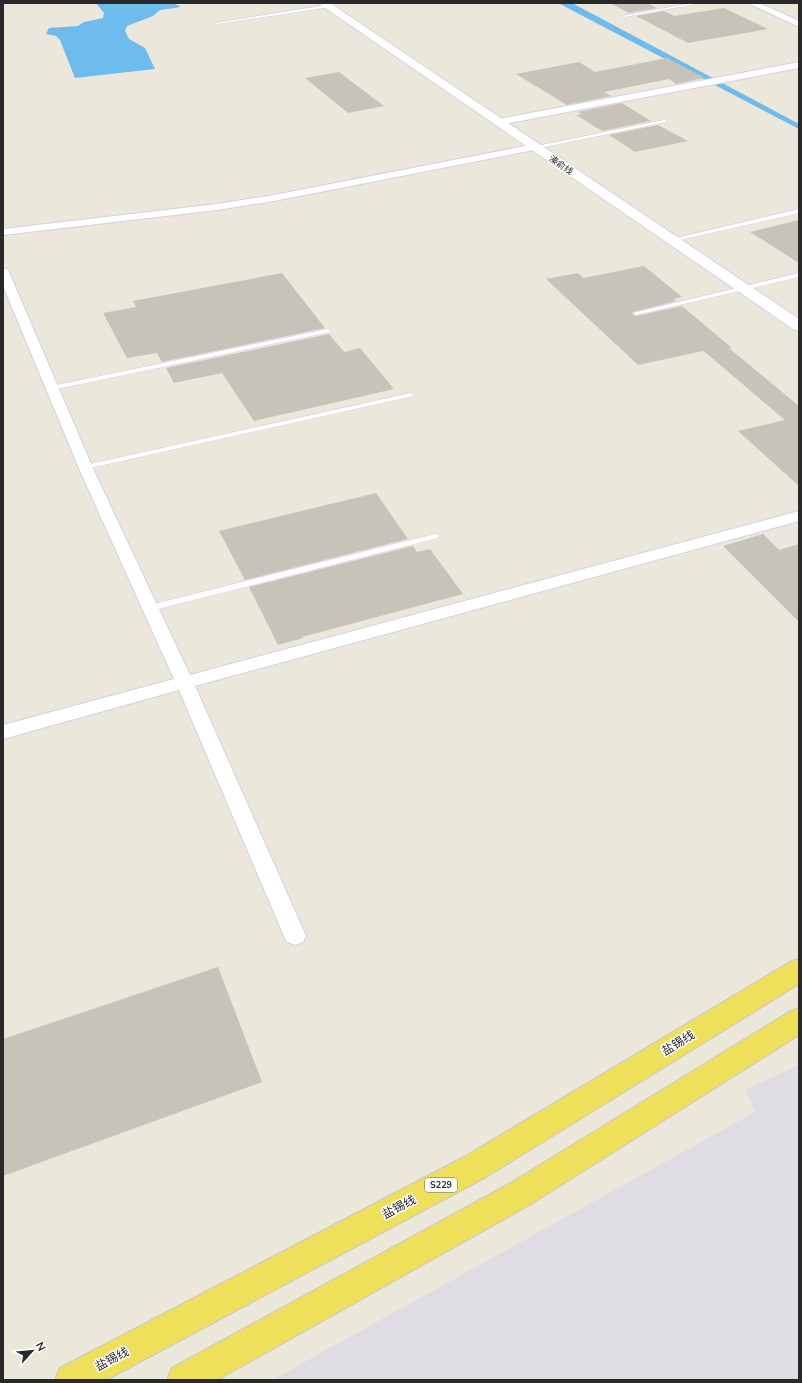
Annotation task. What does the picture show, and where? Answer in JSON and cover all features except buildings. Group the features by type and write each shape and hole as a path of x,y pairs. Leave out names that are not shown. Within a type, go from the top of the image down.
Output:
{"main road":[{"name":"溱俞线","path":"326,4 799,326"},
{"name":"盐锡线","path":"72,1380 475,1167 799,970"},
{"path":"184,1380 520,1194 799,1020"}],"street":[{"path":"752,3 799,24"},
{"path":"499,122 799,65"},
{"path":"3,232 217,208 535,147"},
{"path":"3,272 86,468 185,683 295,936"},
{"path":"3,732 799,516"}],"lane":[{"path":"624,16 699,3"},
{"path":"216,23 326,4"},
{"path":"535,147 664,121"},
{"path":"672,240 799,211"},
{"path":"636,313 799,275"},
{"path":"52,388 328,331"},
{"path":"86,468 411,395"},
{"path":"150,608 435,536"}],"shaded area":[{"path":"799,1065 799,1380 272,1380 755,1112 746,1089"}],"water":[{"path":"96,3 173,3 181,7 160,10 153,16 127,26 125,31 129,39 145,48 155,69 75,78 60,40 56,36 46,34 49,28 78,26 84,22 103,18 104,13"},
{"path":"558,3 572,3 799,124 799,129"}]}
